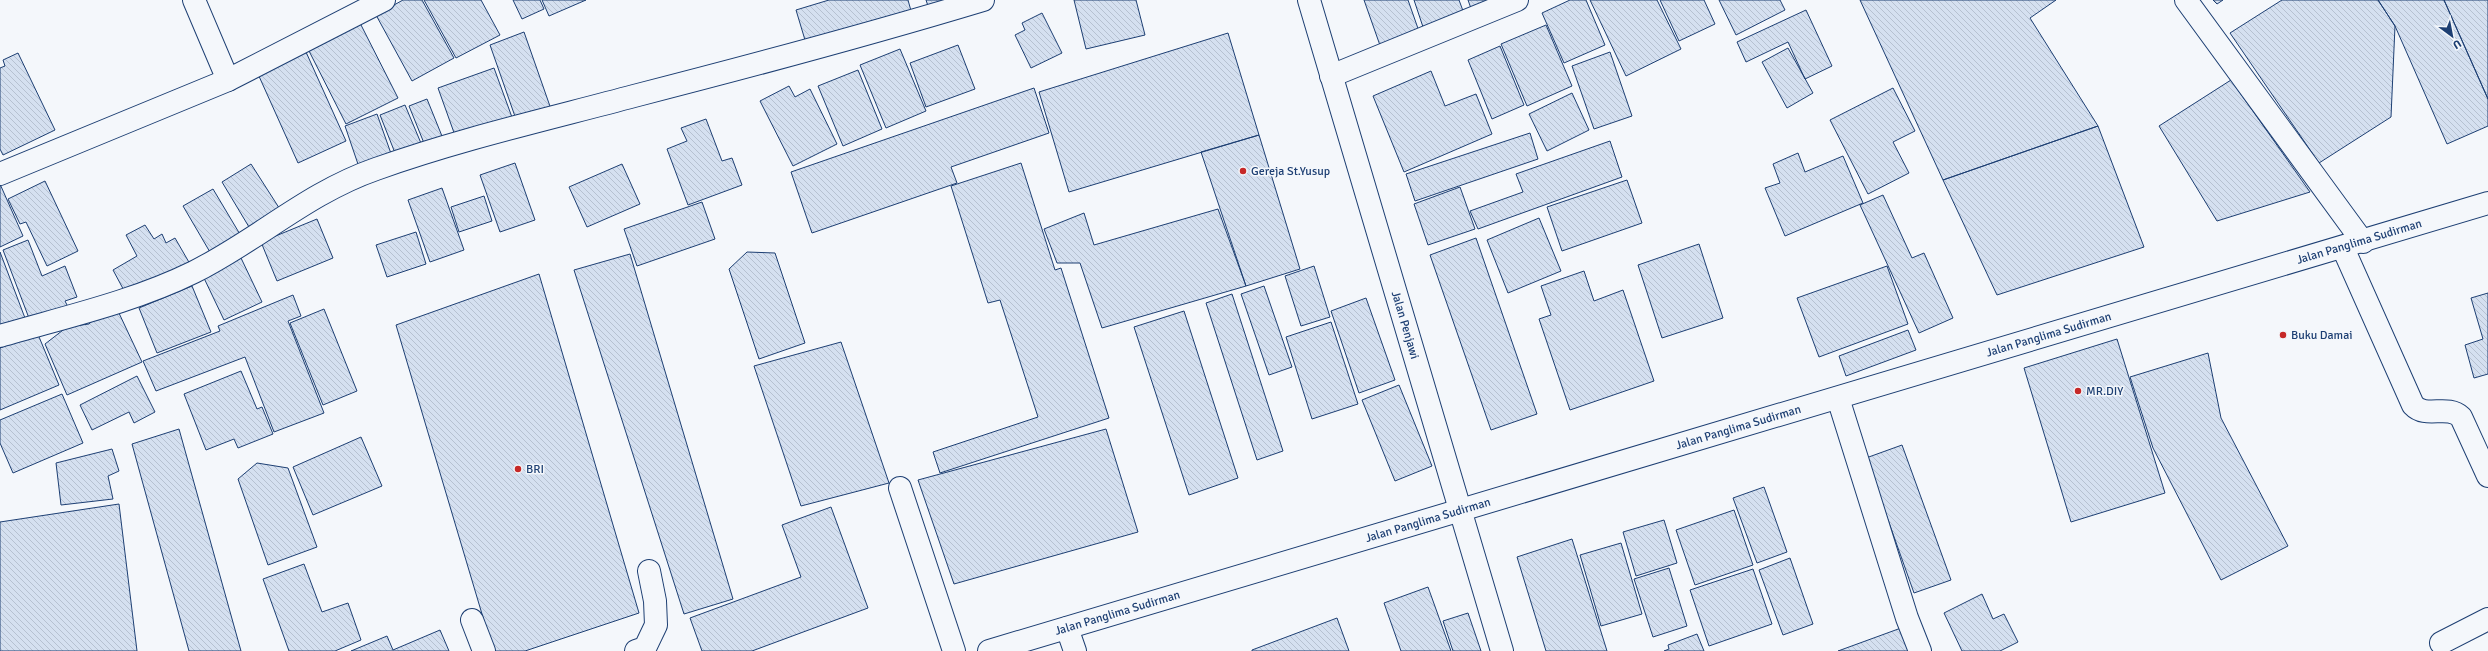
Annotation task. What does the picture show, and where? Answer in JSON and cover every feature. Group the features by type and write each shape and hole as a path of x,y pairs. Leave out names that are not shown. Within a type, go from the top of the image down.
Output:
{"street":[{"path":"194,0 228,80"},
{"path":"0,174 228,80 384,0"},
{"path":"0,336 132,298 194,272 248,242 295,209 339,183 379,168 530,123 845,42 983,0"},
{"name":"Jalan Penjawi","path":"1309,0 1440,438 1459,511 1502,651"},
{"path":"1331,76 1518,0"},
{"path":"2186,0 2353,245 2413,405 2424,412 2456,412 2461,417 2488,476"},
{"name":"Jalan Panglima Sudirman","path":"989,651 2353,245 2488,203"},
{"path":"1838,398 1907,618 1920,651"},
{"path":"900,488 954,651"},
{"path":"642,650 656,625 655,601 649,571"},
{"path":"2441,642 2488,619"},
{"path":"472,620 484,651"},
{"path":"1068,628 1076,651"}],"building":[{"path":"403,0 422,0 454,58 412,81 376,15"},
{"path":"424,0 481,0 500,35 456,58"},
{"path":"513,0 540,0 544,9 522,19"},
{"path":"542,0 586,0 549,16"},
{"path":"829,0 908,0 913,18 808,50 796,10"},
{"path":"926,0 962,0 930,12"},
{"path":"1074,0 1136,0 1145,35 1086,49"},
{"path":"1364,0 1408,0 1421,37 1382,51"},
{"path":"1414,0 1459,0 1466,19 1425,33"},
{"path":"1468,0 1507,0 1473,14"},
{"path":"1570,0 1586,0 1605,45 1564,63 1542,13"},
{"path":"1590,0 1657,0 1681,49 1626,76"},
{"path":"1660,0 1704,0 1715,24 1679,41"},
{"path":"1719,0 1780,0 1785,10 1736,35"},
{"path":"1860,0 2056,0 2030,18 2098,126 1943,180"},
{"path":"2213,0 2223,0 2217,4"},
{"path":"2282,0 2378,0 2395,26 2391,117 2319,163 2230,33"},
{"path":"2378,0 2444,0 2488,99 2488,126 2447,144 2395,26"},
{"path":"2444,0 2488,0 2488,99"},
{"path":"1806,10 1832,66 1805,79 1788,42 1746,62 1737,42"},
{"path":"1042,13 1062,53 1031,68 1015,35 1025,30 1022,23"},
{"path":"359,21 398,98 346,124 307,47"},
{"path":"1546,25 1572,86 1527,106 1501,44"},
{"path":"524,32 552,112 518,125 490,45"},
{"path":"1228,33 1259,135 1069,192 1039,92"},
{"path":"958,45 975,89 926,107 910,63"},
{"path":"1500,46 1524,105 1492,119 1468,60"},
{"path":"1788,48 1813,93 1787,108 1762,62"},
{"path":"900,49 926,111 886,128 860,65"},
{"path":"306,52 346,141 298,163 258,74"},
{"path":"1610,52 1632,116 1594,129 1572,66"},
{"path":"18,53 55,130 3,155 0,149 0,68 5,66 3,60"},
{"path":"494,68 513,120 457,141 438,88"},
{"path":"858,70 882,129 843,146 818,86"},
{"path":"1431,71 1445,106 1476,94 1492,134 1404,172 1373,96"},
{"path":"2231,80 2310,192 2217,221 2159,126"},
{"path":"789,86 795,97 810,89 837,144 793,166 760,101"},
{"path":"1034,88 1049,133 951,167 957,183 812,233 791,172"},
{"path":"1893,88 1915,131 1893,142 1909,173 1868,194 1830,120"},
{"path":"1572,93 1589,130 1547,151 1529,114"},
{"path":"427,99 446,146 428,153 409,106"},
{"path":"405,105 423,148 397,158 380,115"},
{"path":"377,114 394,162 361,173 345,126"},
{"path":"706,119 722,161 732,158 742,185 688,205 667,149 687,141 681,128"},
{"path":"2098,126 2144,247 1997,295 1943,180"},
{"path":"1530,133 1538,159 1415,201 1406,174"},
{"path":"1259,135 1300,269 1246,286 1201,152"},
{"path":"1610,141 1622,177 1478,229 1470,211 1523,192 1516,174"},
{"path":"1798,153 1805,172 1843,156 1863,203 1785,236 1765,188 1780,183 1773,164"},
{"path":"515,163 535,220 500,232 480,175"},
{"path":"1021,163 1055,270 1061,268 1109,418 940,473 933,452 1038,417 1000,300 988,303 951,186"},
{"path":"251,164 283,214 252,232 222,182"},
{"path":"622,164 640,204 587,227 569,187"},
{"path":"1627,180 1642,223 1562,251 1547,207"},
{"path":"45,181 78,251 47,266 26,222 20,224 8,199"},
{"path":"0,184 23,236 0,247"},
{"path":"1460,187 1475,229 1428,245 1414,204"},
{"path":"442,188 464,250 430,262 408,200"},
{"path":"213,189 244,241 214,259 183,206"},
{"path":"1883,195 1912,258 1924,253 1953,318 1919,333 1860,205"},
{"path":"484,196 492,221 459,232 451,207"},
{"path":"702,202 715,239 637,266 624,229"},
{"path":"1218,209 1246,286 1102,328 1080,263 1057,263 1044,229 1084,213 1094,245"},
{"path":"1539,218 1561,271 1508,293 1487,240"},
{"path":"317,219 333,258 277,281 261,242"},
{"path":"145,225 154,239 162,234 166,243 175,238 190,264 128,298 113,270 137,256 126,235"},
{"path":"416,232 426,264 387,277 376,245"},
{"path":"1476,238 1537,414 1491,430 1430,255"},
{"path":"28,240 42,276 65,266 77,297 65,301 70,311 32,326 3,250"},
{"path":"1699,244 1723,318 1662,338 1638,265"},
{"path":"0,252 28,326 0,334"},
{"path":"747,252 775,253 805,343 759,359 729,269"},
{"path":"630,254 733,599 684,614 574,270"},
{"path":"241,258 262,302 224,320 203,276"},
{"path":"1314,266 1330,317 1301,326 1285,276"},
{"path":"1887,266 1908,324 1819,357 1797,298"},
{"path":"1584,271 1594,301 1623,290 1654,381 1570,410 1539,319 1551,315 1541,286"},
{"name":"BRI","path":"539,274 639,613 525,651 493,651 396,325"},
{"path":"192,286 211,332 157,353 139,308"},
{"path":"1264,286 1292,367 1269,375 1241,294"},
{"path":"2488,293 2488,374 2474,378 2465,345 2483,339 2471,298"},
{"path":"1232,294 1283,451 1257,460 1206,303"},
{"path":"293,295 301,316 288,321 324,413 274,432 245,357 156,391 143,361 220,331 218,326"},
{"path":"1366,298 1395,380 1359,393 1331,311"},
{"path":"324,309 357,391 323,405 290,323"},
{"path":"103,311 118,311 142,362 67,395 45,344 67,327 89,324"},
{"path":"1184,311 1238,478 1189,495 1134,327"},
{"path":"1331,322 1358,404 1312,419 1286,337"},
{"path":"1908,330 1916,350 1846,376 1839,356"},
{"path":"37,332 59,385 0,410 0,348"},
{"path":"2117,339 2165,493 2071,522 2024,368"},
{"path":"841,342 889,483 801,506 754,366"},
{"path":"2208,353 2221,418 2288,546 2221,580 2153,448 2130,377"},
{"path":"241,371 257,409 262,407 273,434 238,448 234,439 206,450 184,394"},
{"path":"137,376 155,412 134,423 129,412 92,430 80,405"},
{"path":"1399,385 1432,466 1395,481 1362,400"},
{"path":"62,394 83,443 13,473 0,443 0,420"},
{"path":"179,429 241,651 189,651 132,444"},
{"path":"1106,429 1138,532 954,584 918,480"},
{"path":"361,437 382,486 313,515 293,467"},
{"path":"1902,445 1951,580 1914,593 1866,458"},
{"path":"112,449 119,471 108,476 113,499 61,505 56,463"},
{"path":"257,463 288,468 317,547 268,565 238,479"},
{"path":"1764,487 1787,552 1757,563 1733,498"},
{"path":"119,504 137,651 0,651 0,522"},
{"path":"831,507 868,608 752,651 702,651 690,618 801,577 782,525"},
{"path":"1734,510 1753,565 1695,585 1676,530"},
{"path":"1664,520 1677,563 1636,576 1623,532"},
{"path":"1572,539 1607,651 1546,651 1517,557"},
{"path":"1621,543 1642,614 1601,626 1580,555"},
{"path":"1790,558 1813,624 1783,635 1759,570"},
{"path":"304,564 322,612 348,603 361,640 335,651 289,651 263,579"},
{"path":"1669,568 1687,626 1653,637 1634,579"},
{"path":"1753,569 1772,624 1709,646 1690,590"},
{"path":"1428,587 1451,651 1401,651 1384,603"},
{"path":"1982,594 1993,619 2004,614 2018,642 2000,651 1962,651 1944,613"},
{"path":"1468,613 1481,651 1453,651 1443,621"},
{"path":"1337,618 1349,651 1252,651 1252,650"},
{"path":"1901,628 1909,651 1838,651"},
{"path":"440,630 449,651 351,651 387,636 393,650"},
{"path":"1697,634 1704,651 1664,651 1669,649 1668,645"}],"place":[{"name":"Gereja St.Yusup","path":"1243,171"},
{"name":"Buku Damai","path":"2283,335"},
{"name":"MR.DIY","path":"2078,391"},
{"name":"BRI","path":"518,469"}]}
